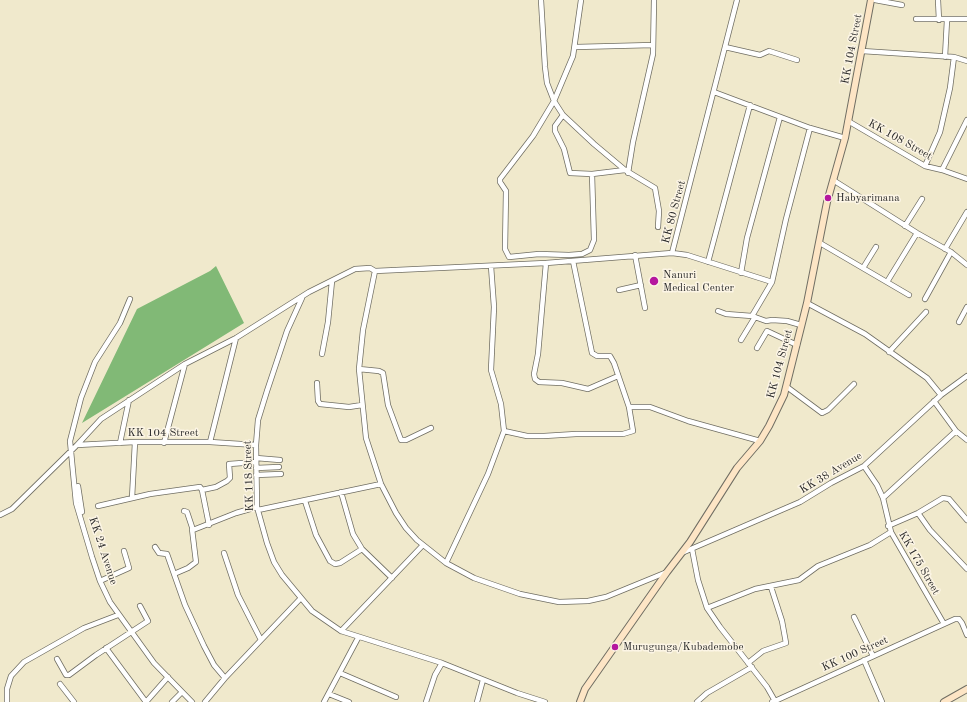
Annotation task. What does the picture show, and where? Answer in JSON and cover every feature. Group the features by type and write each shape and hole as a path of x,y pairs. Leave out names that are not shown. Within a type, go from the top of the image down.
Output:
{"street":[{"path":"541,0 547,83 554,101 562,115 627,171 655,188 659,211 658,227"},
{"path":"581,0 576,47 554,101 533,136 500,179 500,182 506,191 505,250 509,257 539,254 575,254 590,250 594,240 592,174"},
{"path":"627,171 651,65 654,0"},
{"name":"KK 80 Street","path":"76,445 96,422 185,364 236,338 302,297 361,267 370,268 375,271 491,266 573,261 672,252 737,0"},
{"name":"KK 104 Street","path":"580,702 585,689 667,572 684,552 737,468 760,441 770,426 787,387 807,303 833,180 845,138 871,0"},
{"path":"875,0 902,5"},
{"path":"938,0 939,20"},
{"path":"916,20 967,19"},
{"path":"944,57 947,20"},
{"path":"576,47 653,45"},
{"path":"725,47 760,55 769,51 797,60"},
{"path":"862,51 954,57 967,61"},
{"path":"925,166 940,132 951,83 954,57"},
{"path":"714,92 810,128 845,138"},
{"path":"708,262 750,105"},
{"path":"562,115 555,126 555,131 564,149 568,171 573,174 627,171"},
{"path":"741,273 747,238 780,117"},
{"path":"942,170 967,120"},
{"name":"KK 108 Street","path":"848,121 925,166 942,170 967,179"},
{"path":"741,340 772,282 786,219 810,128"},
{"path":"833,180 905,226 951,252 967,265"},
{"path":"905,226 922,199"},
{"path":"945,249 967,212"},
{"path":"887,282 917,233"},
{"path":"820,243 909,295"},
{"path":"863,268 876,247"},
{"path":"672,252 772,282"},
{"path":"924,299 951,252"},
{"path":"635,255 645,308"},
{"path":"504,431 527,436 544,436 628,433 633,431 629,407 610,356 597,356 592,353 573,261"},
{"path":"546,263 538,354 534,374 535,379 539,382 562,383 588,389 618,376"},
{"path":"446,563 488,474 504,431 501,404 491,370 494,307 491,266"},
{"path":"375,271 363,330 359,369 362,405 366,438 381,484 406,528 423,545 446,563 474,578 520,594 559,602 588,601 606,597 667,572"},
{"path":"322,354 328,322 332,281"},
{"path":"619,290 641,285"},
{"name":"KK 118 Street","path":"302,297 266,391 258,420 256,445 257,509 274,562 300,599 312,611 341,631 358,638 442,663 483,680 545,702"},
{"name":"KK 24 Avenue","path":"130,299 120,323 95,362 81,398 70,441 76,503 100,581 118,615 154,663 192,702"},
{"path":"807,303 865,334 927,378 941,394"},
{"path":"959,322 967,307"},
{"path":"718,311 726,314 753,317 766,322 779,320 801,325"},
{"path":"889,352 926,312"},
{"path":"757,348 767,331 797,345"},
{"path":"210,442 236,338"},
{"path":"164,443 185,364"},
{"path":"359,369 379,370 383,373 388,405 400,440 406,440 431,428"},
{"name":"KK 38 Avenue","path":"684,552 800,502 831,483 864,466 941,394 967,376"},
{"path":"317,383 318,401 320,404 349,407 362,405"},
{"path":"787,387 822,413 828,410 854,384"},
{"path":"120,443 129,400"},
{"path":"934,401 956,430 967,440"},
{"path":"629,407 650,407 688,421 760,441"},
{"path":"883,498 956,430"},
{"path":"132,498 136,442"},
{"name":"KK 104 Street","path":"76,445 136,442 210,442 256,445"},
{"path":"0,514 12,509 76,445"},
{"path":"98,506 132,498 200,487 202,490 216,487 230,478 229,464 280,460"},
{"path":"256,463 279,467"},
{"name":"KK 175 Street","path":"864,466 877,485 883,498 889,529 944,624"},
{"path":"256,475 281,474"},
{"path":"192,530 208,525 230,515 305,501 381,484"},
{"path":"202,490 208,525"},
{"path":"341,492 353,534 362,549 392,578"},
{"path":"708,608 749,591 798,580 818,566 865,547 889,529 946,498 967,520"},
{"path":"305,501 316,535 330,561 335,564 340,563 362,549"},
{"path":"174,574 196,562 192,530 187,512 184,511"},
{"path":"918,513 930,530 967,569"},
{"path":"341,631 392,578 401,566 423,545"},
{"path":"155,547 159,553 167,554 185,605 204,646 214,666 225,678"},
{"path":"692,549 698,580 708,608 716,622 752,667 774,702"},
{"path":"100,581 129,568 124,551"},
{"path":"224,553 238,595 261,640"},
{"path":"748,663 763,651 786,643 782,622 770,587"},
{"path":"205,702 225,678 300,599"},
{"path":"57,659 66,675 69,675 106,648 131,634 148,621 140,606"},
{"path":"7,702 7,689 11,676 24,662 84,628 118,615"},
{"path":"854,617 873,656"},
{"name":"KK 100 Street","path":"774,702 955,619 959,619 967,634"},
{"path":"324,702 358,638"},
{"path":"106,648 146,702 168,677"},
{"path":"864,660 882,702"},
{"path":"426,702 435,675 442,663"},
{"path":"697,702 707,693 752,667"},
{"path":"340,673 396,697"},
{"path":"477,702 483,680"},
{"path":"60,684 74,702"},
{"path":"944,702 967,689"},
{"path":"172,702 182,692"},
{"path":"329,694 349,702"}],"green space":[{"path":"216,266 244,323 82,423 137,309 210,271"}],"place":[{"name":"Habyarimana","path":"828,198"},
{"name":"Nanuri Medical Center","path":"654,281"},
{"name":"Murugunga/Kubademobe","path":"615,647"}]}
